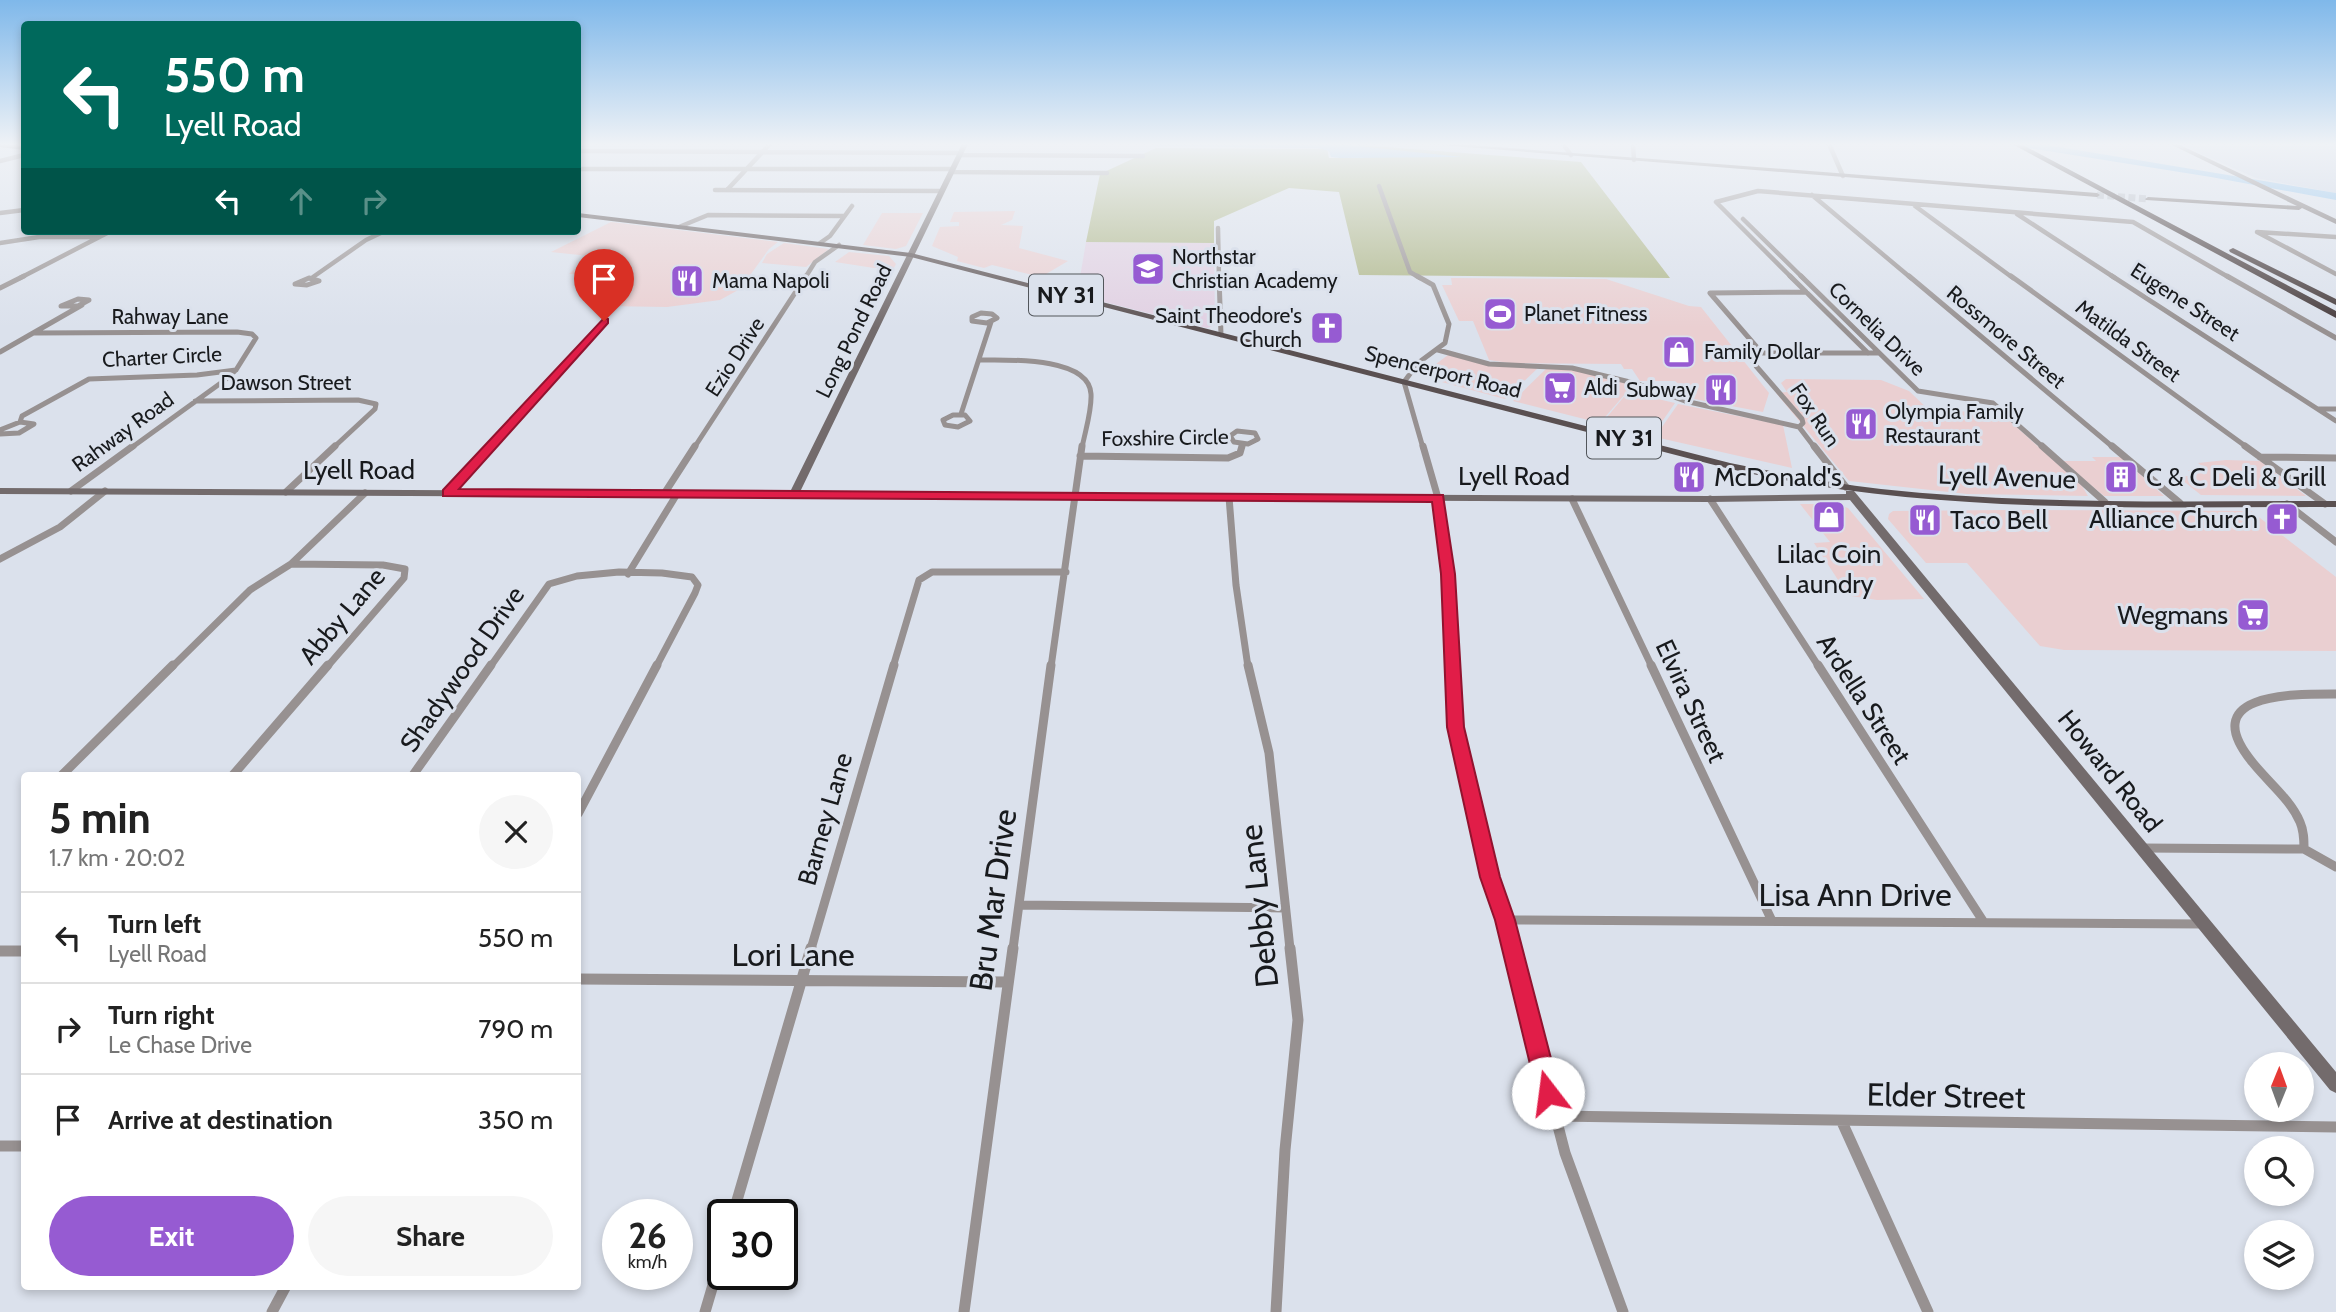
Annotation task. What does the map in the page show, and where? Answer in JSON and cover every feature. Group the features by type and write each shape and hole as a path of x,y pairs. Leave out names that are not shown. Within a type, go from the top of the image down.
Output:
{"highway":[{"path":"2134,205 2336,315"},
{"path":"2148,205 2336,302"}],"main road":[{"name":"Spencerport Road","path":"581,215 911,255 1729,466 1846,487"},
{"name":"Lyell Avenue","path":"1846,487 1967,500 2330,504"},
{"name":"Howard Road","path":"1864,511 2336,1085"}],"street":[{"name":"Long Pond Road","path":"793,495 935,205"},
{"path":"1387,205 1411,274 1433,285 1448,319 1448,337 1438,350 1418,363 1404,382 1438,498 1448,574 1455,727 1490,877 1505,920 1565,1153 1623,1312"},
{"path":"1719,205 1868,353"},
{"name":"Rossmore Street","path":"1824,205 2180,503"},
{"name":"Matilda Street","path":"1914,205 2260,457 2330,504"},
{"path":"1928,205 2133,222 2336,338"},
{"path":"2257,205 2306,208"},
{"path":"2300,205 2336,222"},
{"path":"820,243 830,236 852,206"},
{"path":"0,213 21,210"},
{"name":"Cornelia Drive","path":"1723,210 1735,212 1879,354 1924,394 1972,397 1993,403 2105,502"},
{"name":"Eugene Street","path":"2014,212 2336,421"},
{"path":"679,227 708,215 844,216"},
{"path":"1218,228 1221,335"},
{"path":"2336,237 2257,232 2336,274"},
{"path":"0,288 104,235"},
{"path":"313,277 377,235"},
{"path":"0,243 39,237 100,237"},
{"name":"Ezio Drive","path":"664,494 815,262 839,246"},
{"path":"1760,352 1710,293 1806,292"},
{"path":"0,352 82,305"},
{"path":"448,493 604,321"},
{"path":"961,414 991,322"},
{"name":"Rahway Lane","path":"34,332 252,334 255,341 236,370 195,401"},
{"path":"1438,350 1489,364 1572,368 1638,384 1685,401 1799,427"},
{"name":"Fox Run","path":"1846,487 1799,427 1803,423 1802,419 1751,358 1760,352 1879,354"},
{"name":"Bru Mar Drive","path":"964,1312 1066,572 1074,496 1091,393 1087,382 1072,371 1040,362 980,360"},
{"name":"Charter Circle","path":"20,422 22,416 89,379 197,375 236,370"},
{"name":"Dawson Street","path":"195,401 358,400 376,404 375,409 286,492"},
{"name":"Rahway Road","path":"71,491 195,401"},
{"path":"2318,409 2336,409"},
{"name":"Charter Circle","path":"20,422 34,424 19,433 0,432 20,422"},
{"name":"Foxshire Circle","path":"1080,456 1228,458 1240,453 1243,444"},
{"path":"2260,457 2336,458"},
{"name":"Howard Road","path":"1846,487 1864,511"},
{"name":"Lyell Road","path":"0,491 1572,499 1853,497"},
{"path":"0,559 60,527 105,491"},
{"path":"65,772 250,590 291,564 365,493"},
{"path":"628,574 677,494"},
{"name":"Debby Lane","path":"1229,497 1245,654 1269,753 1298,1020 1285,1150 1276,1312"},
{"name":"Elvira Street","path":"1572,499 1772,921"},
{"name":"Ardella Street","path":"1710,499 1983,921"},
{"name":"Lyell Road","path":"1810,499 1837,501 1864,511"},
{"path":"2287,504 2336,542"},
{"name":"Abby Lane","path":"236,772 404,578 405,569 383,565 291,564"},
{"name":"Barney Lane","path":"737,1199 919,580 932,572 950,570 1066,572"},
{"name":"Shadywood Drive","path":"415,772 549,584 557,579 582,574 692,577 698,585 581,808"},
{"path":"2304,849 2304,832 2298,817 2286,799 2248,757 2235,736 2233,722 2241,710 2263,698 2336,694"},
{"path":"2142,848 2304,849 2336,867"},
{"path":"1019,905 1285,908"},
{"name":"Lisa Ann Drive","path":"1505,920 2204,924"},
{"path":"0,951 21,951"},
{"name":"Lori Lane","path":"581,979 1008,982"},
{"name":"Elder Street","path":"1555,1116 2336,1127"},
{"path":"1842,1122 1928,1312"},
{"path":"0,1146 21,1146"},
{"path":"272,1312 284,1290"},
{"path":"705,1312 711,1290"}],"shaded area":[{"path":"1015,211 1012,220 1001,225 1023,226 1019,248 1068,261 1041,277 992,265 984,268 957,261 958,257 932,246 940,227 959,226 959,222 950,222 954,212"},
{"path":"882,213 923,213 906,246 896,249 863,245"},
{"path":"611,222 778,242 769,249 740,289 720,300 667,307 603,306 630,276 569,274 589,256 551,252"},
{"name":"Northstar Christian Academy","path":"1086,242 1214,243 1215,325 1207,328 1077,295"},
{"path":"784,243 829,249 806,267 762,263 767,254"},
{"path":"849,252 889,256 896,264 894,268 874,268 835,262"},
{"path":"1451,278 1606,279 1689,306 1701,307 1769,393 1763,412 1689,398 1697,393 1683,388 1675,381 1640,381 1632,369 1624,369 1621,364 1509,363 1489,360 1473,321 1459,321 1442,285 1452,285"},
{"path":"1448,355 1493,366 1538,368 1505,399 1438,381 1433,372 1428,370"},
{"path":"1547,368 1565,368 1629,384 1631,387 1600,423 1513,401"},
{"path":"1786,379 1881,380 1909,391 1929,410 2001,413 2082,486 2088,496 1967,494 1849,481 1776,393 1787,392 1781,383"},
{"path":"1628,392 1675,403 1652,436 1601,424"},
{"path":"1678,404 1783,425 1792,468 1655,437"},
{"path":"2092,457 2121,457 2164,496 2104,496 2062,461 2096,461"},
{"path":"2260,461 2306,496 2201,495 2177,476 2193,476 2188,470 2207,470 2198,463"},
{"path":"1800,504 1836,504 1848,508 1924,599 1877,600 1851,596 1814,543 1830,542"},
{"path":"1893,511 2251,511 2336,577 2336,651 2064,650 2040,646 1967,563 1926,563 1888,519"}],"green space":[{"path":"1094,205 1250,205 1214,221 1214,243 1086,242"},
{"path":"1342,205 1614,205 1670,278 1359,275"}],"place":[{"name":"Northstar Christian Academy","path":"1148,269"},
{"name":"Mama Napoli","path":"687,281"},
{"name":"Planet Fitness","path":"1500,314"},
{"name":"Saint Theodore's Church","path":"1327,328"},
{"name":"Family Dollar","path":"1679,352"},
{"name":"Aldi","path":"1560,388"},
{"name":"Subway","path":"1721,390"},
{"name":"Olympia Family Restaurant","path":"1861,424"},
{"name":"McDonald's","path":"1689,477"},
{"name":"C & C Deli & Grill","path":"2121,477"},
{"name":"Lilac Coin Laundry","path":"1829,517"},
{"name":"Alliance Church","path":"2282,519"},
{"name":"Taco Bell","path":"1925,520"},
{"name":"Wegmans","path":"2253,615"}],"route":[{"path":"604,321 448,493 1438,498 1448,574 1455,727 1490,877 1505,920 1548,1093"}]}
